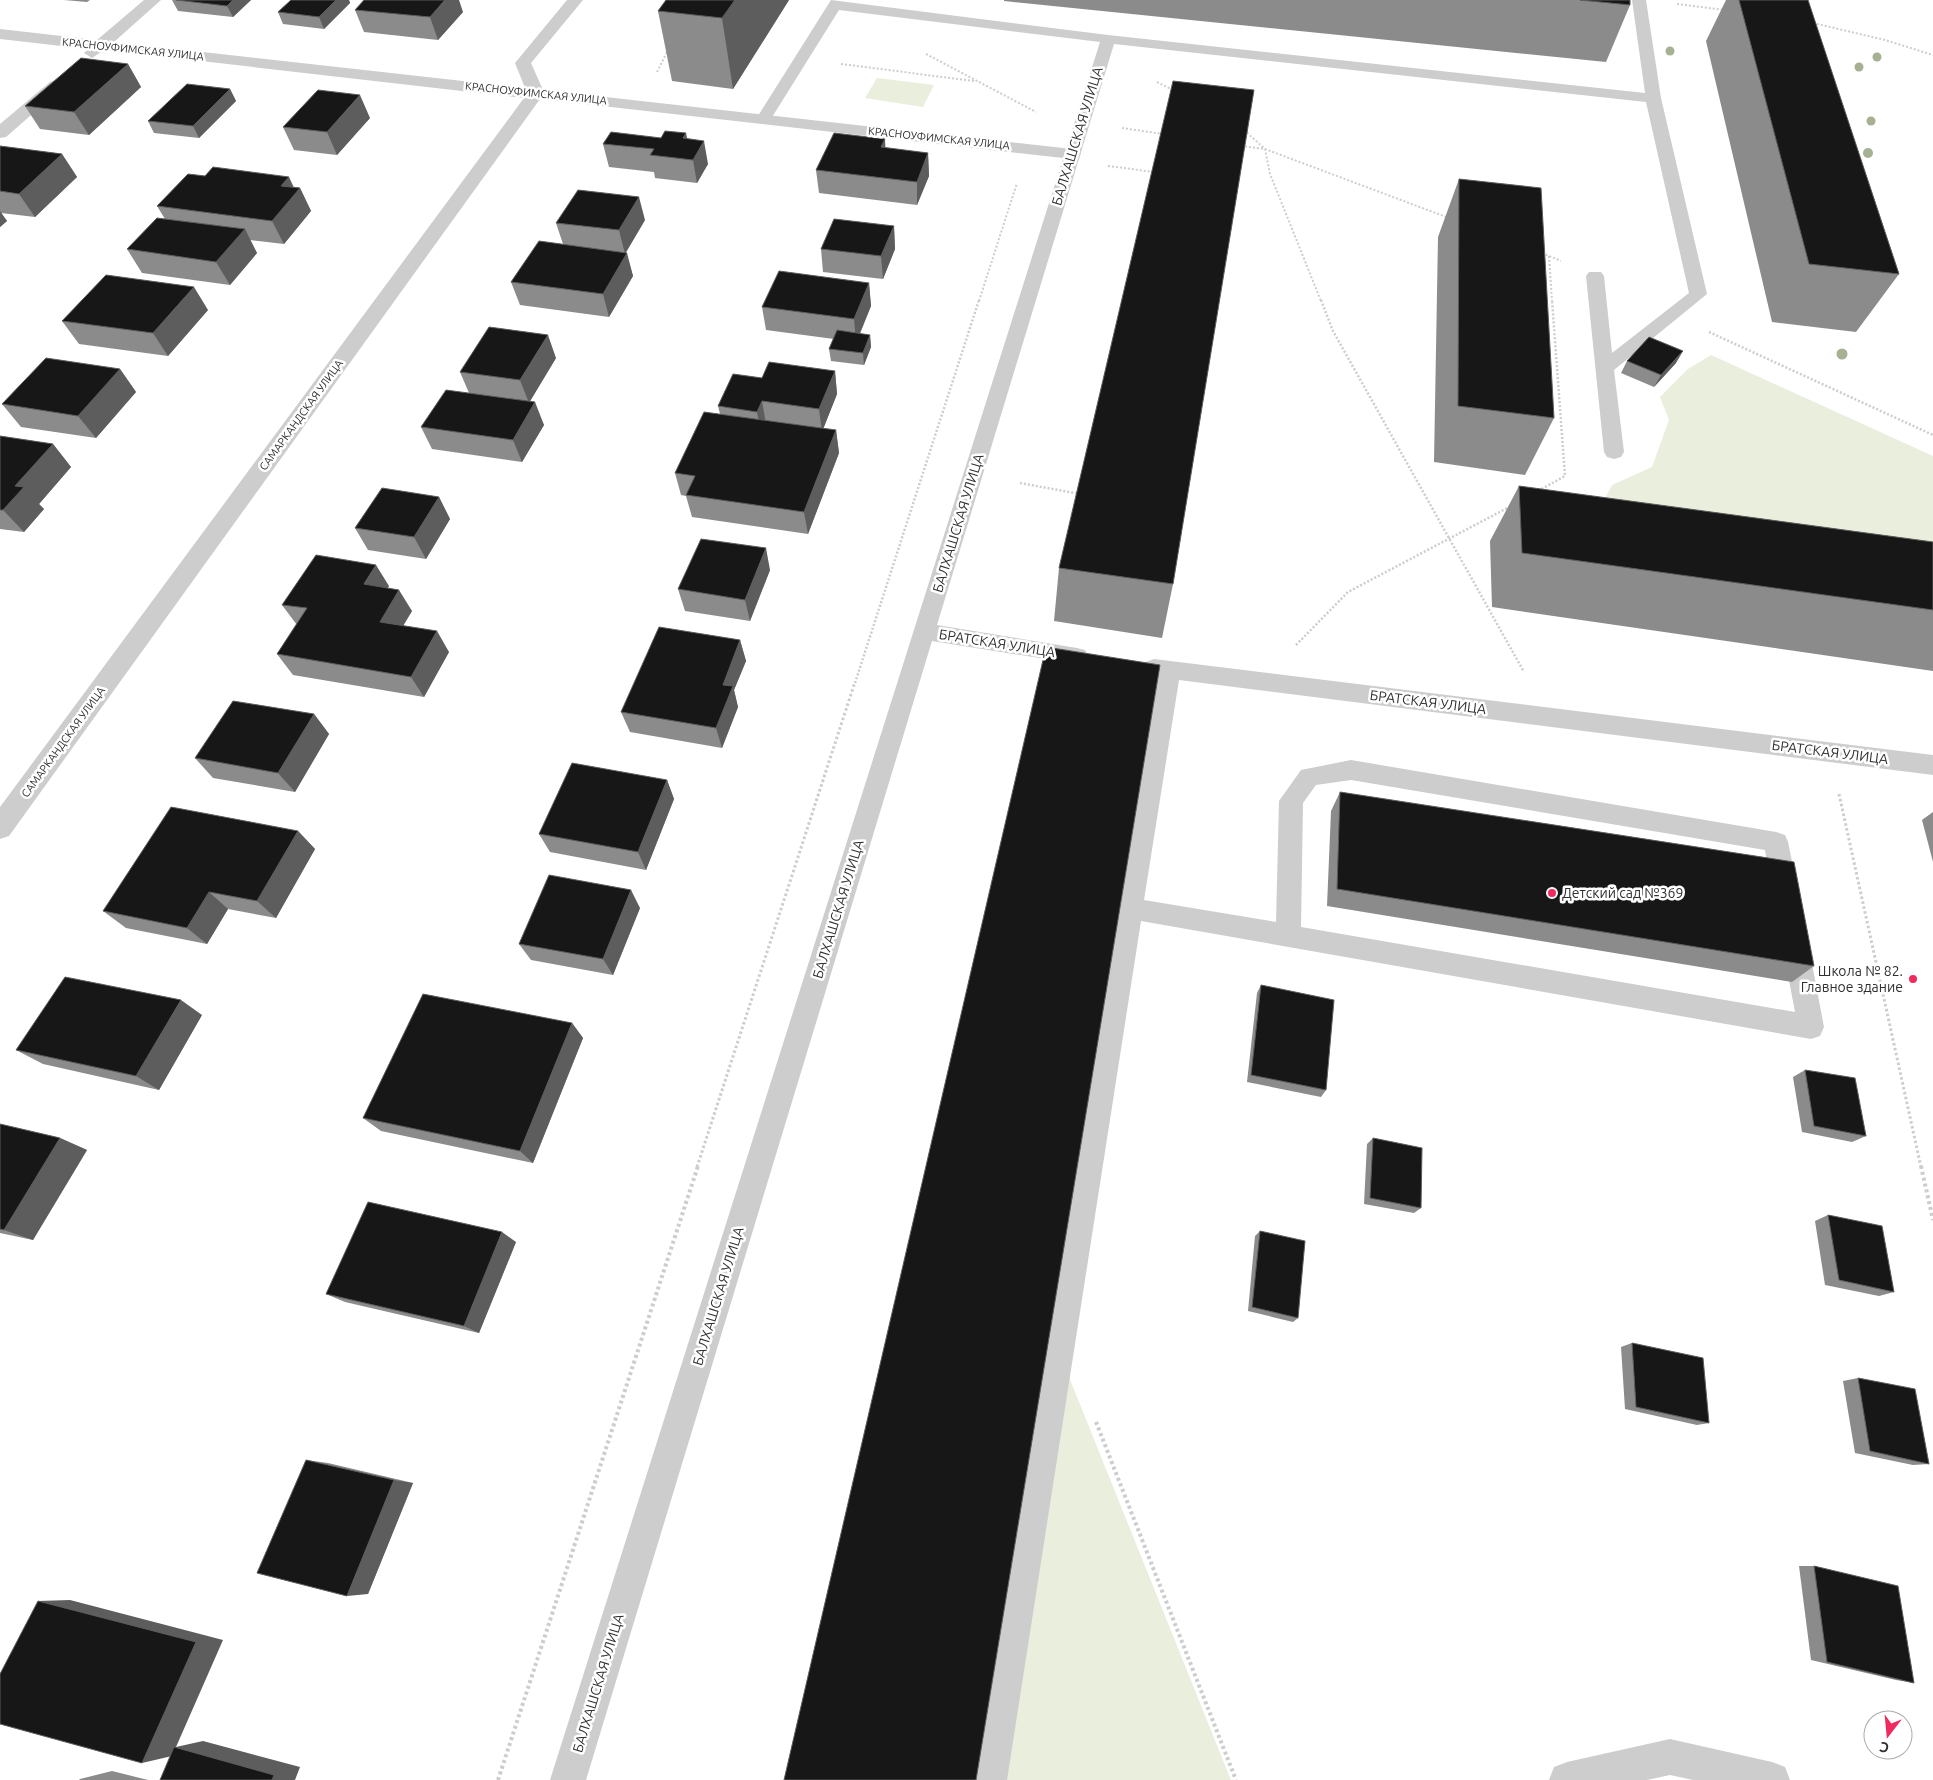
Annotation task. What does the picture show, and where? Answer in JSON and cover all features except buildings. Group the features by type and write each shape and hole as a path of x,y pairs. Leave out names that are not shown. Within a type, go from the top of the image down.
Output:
{"street":[{"path":"80,64 153,0"},
{"path":"536,93 524,63 575,0"},
{"name":"КРАСНОУФИМСКАЯ УЛИЦА","path":"0,34 1072,154"},
{"path":"0,133 65,77"},
{"name":"САМАРКАНДСКАЯ УЛИЦА","path":"0,828 536,93"}],"lane":[{"path":"1604,368 1674,315 1698,294 1653,98 1639,0"},
{"path":"764,119 836,3 1105,47 1653,98"},
{"name":"БАЛХАШСКАЯ УЛИЦА","path":"568,1780 1105,47"},
{"path":"1595,276 1614,452"},
{"name":"БРАТСКАЯ УЛИЦА","path":"924,631 1102,660"},
{"name":"БРАТСКАЯ УЛИЦА","path":"1130,664 1933,765"},
{"path":"989,1780 1169,670"},
{"path":"1129,908 1811,1027 1776,842 1351,770 1309,777 1291,801 1288,935"},
{"path":"1567,1780 1670,1757 1772,1780"}],"path":[{"path":"1677,4 1733,11"},
{"path":"1808,22 1885,40 1933,55"},
{"path":"1105,47 1178,93"},
{"path":"925,53 1042,115"},
{"path":"801,58 977,82"},
{"path":"1114,127 1171,135"},
{"path":"1244,130 1266,149 1270,174 1333,332 1524,672"},
{"path":"1237,145 1266,149 1458,222"},
{"path":"498,1780 1029,148"},
{"path":"1103,165 1157,173"},
{"path":"1540,253 1595,276"},
{"path":"1532,494 1565,476 1549,256"},
{"path":"1674,315 1933,435"},
{"path":"1020,483 1084,494"},
{"path":"1294,648 1348,592 1516,503"},
{"path":"1838,786 1933,1220"},
{"path":"1093,1414 1236,1780"}],"green space":[{"path":"877,78 934,85 923,107 865,98"},
{"path":"1711,355 1933,456 1933,586 1599,510 1612,485 1652,467 1669,420 1660,397 1688,369"},
{"path":"1069,1377 1231,1780 1006,1780"}],"place":[{"name":"Детский сад №369","path":"1552,893"},
{"name":"Школа № 82. Главное здание","path":"1913,979"}]}
